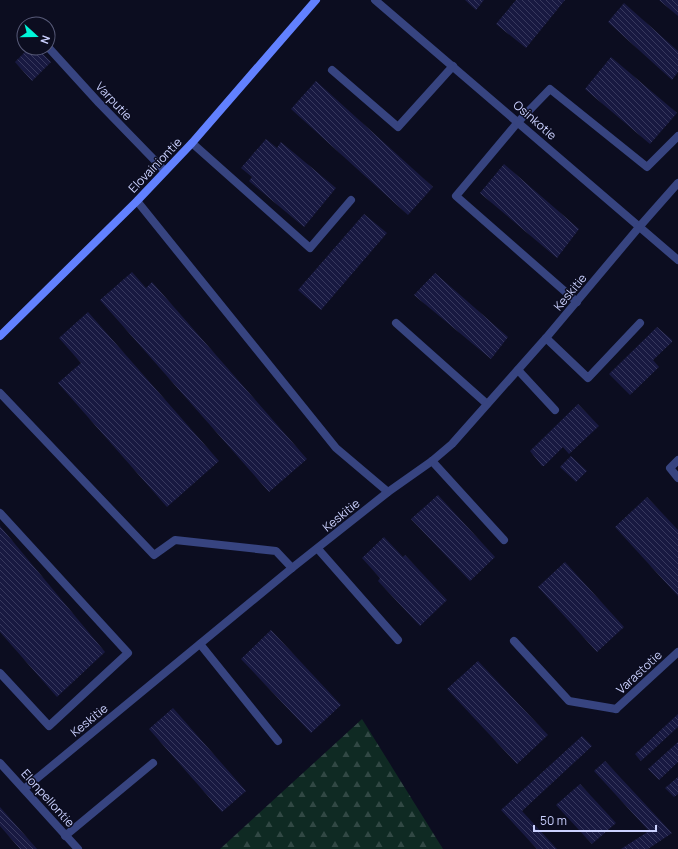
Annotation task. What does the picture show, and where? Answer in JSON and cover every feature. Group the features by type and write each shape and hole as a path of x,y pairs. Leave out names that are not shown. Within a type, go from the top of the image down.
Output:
{"main road":[{"name":"Elovainiontie","path":"0,336 137,201 192,143 316,0"}],"street":[{"name":"Osinkotie","path":"375,0 678,260"},
{"name":"Varputie","path":"56,55 99,103 165,171"},
{"path":"332,70 398,127 453,66"},
{"path":"577,302 456,196 518,122 550,89 647,167 678,136"},
{"path":"192,143 310,248 351,200"},
{"name":"Keskitie","path":"24,789 292,568 318,549 388,492 432,461 452,444 546,338 678,183"},
{"path":"137,201 336,448 388,492"},
{"path":"396,323 487,404"},
{"path":"546,338 588,378 640,323"},
{"path":"518,370 555,410"},
{"path":"0,393 154,556 174,540 276,551 292,568"},
{"path":"678,460 670,468 678,478"},
{"path":"432,461 504,540"},
{"path":"0,513 128,653 49,726 0,673"},
{"path":"318,549 398,640"},
{"name":"Varastotie","path":"514,641 569,701 616,709 678,652"},
{"path":"200,644 278,741"},
{"name":"Elonpellontie","path":"0,763 78,849"},
{"path":"65,836 153,763"}],"green space":[{"path":"362,719 443,849 220,849"}],"building":[{"path":"465,0 484,0 476,10"},
{"path":"516,0 565,0 526,48 496,24"},
{"path":"659,0 678,0 678,16"},
{"path":"624,3 678,51 678,72 672,80 608,22"},
{"path":"21,56 45,56 51,62 32,81 15,62"},
{"path":"611,57 677,113 650,144 585,89"},
{"path":"316,81 433,187 408,215 291,109"},
{"path":"266,139 277,148 281,142 336,188 304,227 249,181 252,177 241,168"},
{"path":"504,164 579,229 557,258 480,193"},
{"path":"364,214 387,233 321,310 298,290"},
{"path":"132,272 146,288 152,282 307,459 269,492 100,300"},
{"path":"435,273 508,337 491,359 414,295"},
{"path":"88,312 219,461 167,507 58,383 81,363 59,338"},
{"path":"657,327 672,340 672,342 653,360 659,367 630,395 609,374"},
{"path":"578,404 599,426 569,454 563,447 544,466 542,466 530,451"},
{"path":"571,456 587,471 576,482 560,467"},
{"path":"438,495 495,557 470,581 411,519"},
{"path":"647,497 678,530 678,596 615,527"},
{"path":"0,526 105,652 57,697 0,632"},
{"path":"384,537 403,557 405,555 447,600 420,626 378,581 380,578 362,558"},
{"path":"565,562 624,627 597,652 538,587"},
{"path":"271,630 341,705 311,733 241,659"},
{"path":"478,661 548,735 517,764 447,689"},
{"path":"173,708 246,791 222,812 149,729"},
{"path":"678,714 678,727 641,761 635,754"},
{"path":"582,736 592,746 522,811 557,849 537,849 501,810"},
{"path":"678,742 678,762 659,780 648,769"},
{"path":"605,761 672,833 648,849 621,849 649,831 594,771"},
{"path":"678,777 678,794 674,797 665,788"},
{"path":"580,784 616,823 592,844 556,805"},
{"path":"0,807 37,849 20,849 0,826"}]}
